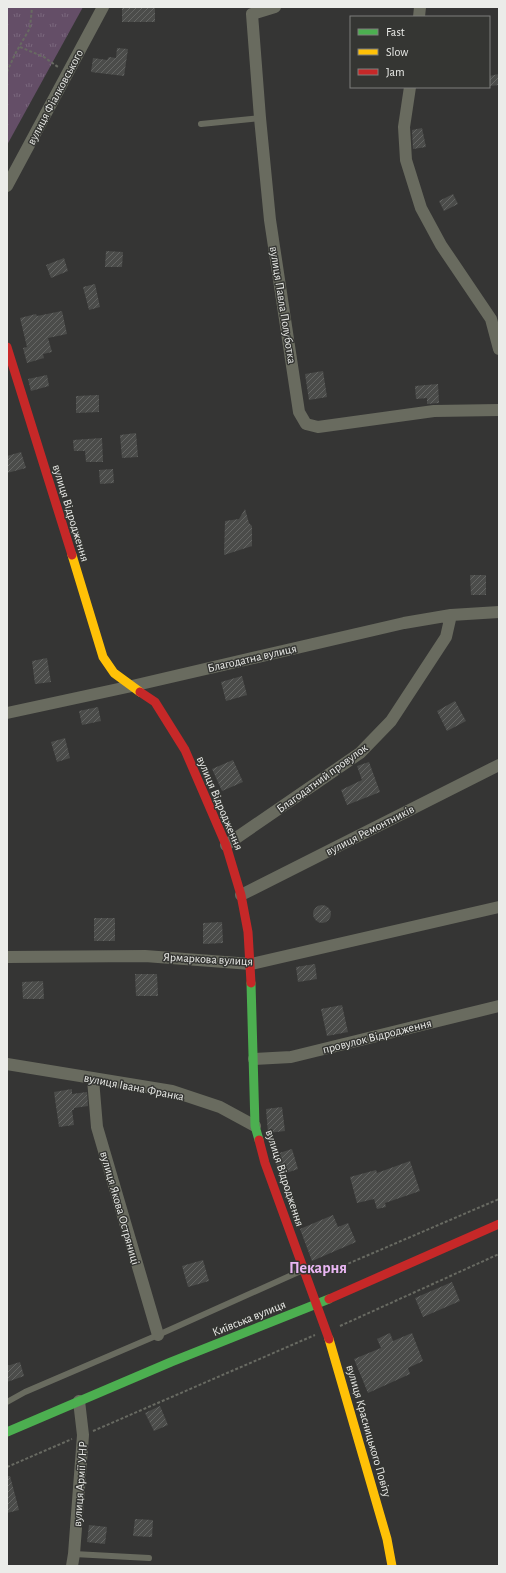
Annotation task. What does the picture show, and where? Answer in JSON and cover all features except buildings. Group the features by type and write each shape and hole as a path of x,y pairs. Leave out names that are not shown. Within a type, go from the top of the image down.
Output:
{"street":[{"name":"вулиця Фіалковського","path":"7,186 103,7"},
{"name":"вулиця Павла Полуботка","path":"275,7 252,14 270,220 299,412 306,424 318,427 434,411 499,410"},
{"path":"410,88 404,127 406,160 421,208 442,245 491,319 499,349"},
{"name":"вулиця Відродження","path":"7,348 103,657 114,673 155,702 185,750 226,845 241,895 248,932 251,964 255,1126 265,1163 316,1304"},
{"name":"Благодатна вулиця","path":"7,713 132,686 404,622 450,615 499,612"},
{"name":"Благодатний провулок","path":"226,845 360,753 391,721 446,637 450,615"},
{"name":"вулиця Ремонтників","path":"241,895 499,764"},
{"name":"Ярмаркова вулиця","path":"7,957 145,956 251,964 499,907"},
{"name":"провулок Відродження","path":"254,1059 291,1057 499,1006"},
{"name":"вулиця Івана Франка","path":"7,1064 172,1091 220,1107 255,1126"},
{"name":"вулиця Якова Остряниці","path":"92,1078 97,1127 158,1335"},
{"name":"Київська вулиця","path":"7,1432 171,1362 316,1304 499,1224"},
{"name":"вулиця Красницького Повіту","path":"316,1304 327,1331 347,1396 387,1539 392,1566"},
{"name":"вулиця Армії УНР","path":"73,1560 83,1435 79,1401"}],"lane":[{"path":"201,124 260,118"},
{"path":"7,1402 25,1392 305,1273"},
{"path":"73,1560 149,1558"}],"path":[{"path":"7,72 30,28 32,7"},
{"path":"20,47 44,57 58,67"},
{"path":"305,1273 331,1271 499,1199"},
{"path":"337,1328 499,1254"},
{"path":"94,1430 314,1336"},
{"path":"7,1467 72,1440"}],"green space":[{"path":"7,7 83,7 7,145"}],"traffic: fast":[{"path":"251,983 255,1126 259,1140"},
{"path":"7,1432 171,1362 329,1299"}],"traffic: slow":[{"path":"72,555 103,657 114,673 140,692"},
{"path":"329,1339 387,1539 392,1566"}],"traffic: jam":[{"path":"7,347 72,555"},
{"path":"140,692 155,702 185,750 226,845 241,895 248,932 251,983"},
{"path":"259,1140 265,1163 329,1339"},
{"path":"329,1299 499,1224"}],"district":[{"name":"Пекарня","path":"318,1267"}]}
